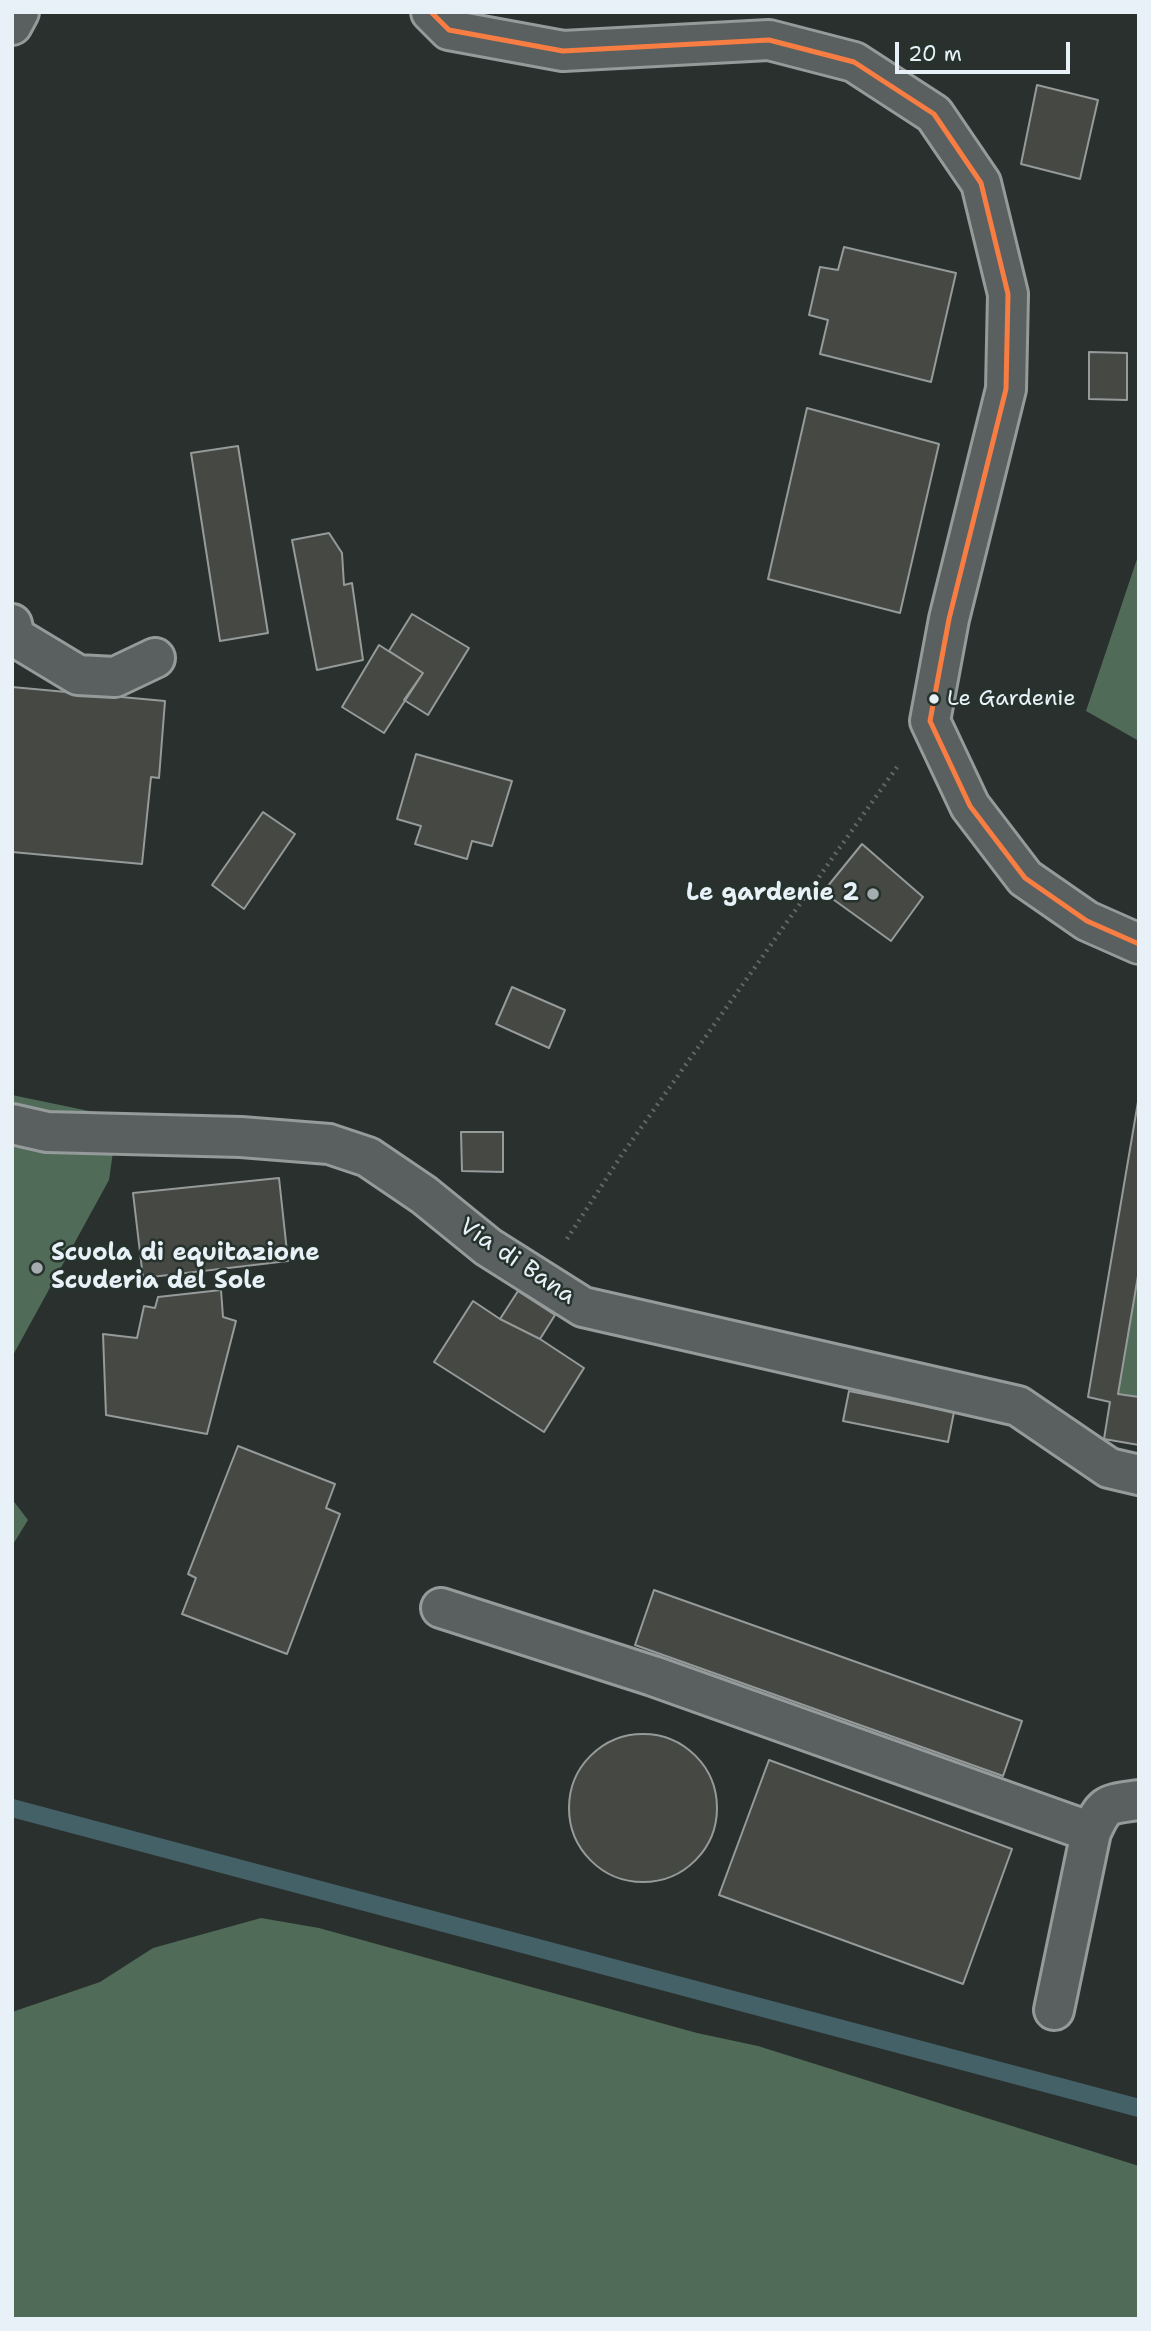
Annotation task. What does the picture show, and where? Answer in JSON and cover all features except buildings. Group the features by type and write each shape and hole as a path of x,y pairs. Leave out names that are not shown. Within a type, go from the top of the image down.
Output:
{"street":[{"path":"12,25 19,12"},
{"path":"431,12 449,30 564,51 769,40 854,62 934,114 981,183 1008,294 1006,389 949,619 930,721 970,806 1025,878 1087,921 1139,944"},
{"path":"12,624 15,637 78,675 115,677 155,658"},
{"name":"Via di Bana","path":"12,1124 47,1132 242,1136 330,1143 368,1157 424,1195 488,1247 583,1307 1018,1406 1109,1468 1139,1475"},
{"path":"441,1608 653,1676 1091,1832"},
{"path":"1054,2010 1091,1832 1101,1810 1110,1804 1139,1801"}],"path":[{"path":"540,1280 621,1156 930,721"}],"green space":[{"path":"1139,553 1139,741 1086,711"},
{"name":"Scuola di equitazione Scuderia del Sole","path":"12,1095 118,1117 109,1180 12,1357"},
{"path":"1139,1096 1139,1445 1104,1439 1109,1402 1088,1397"},
{"path":"12,1499 28,1520 12,1546"},
{"path":"261,1918 319,1928 697,2033 758,2046 1139,2166 1139,2319 12,2319 12,2012 100,1982 153,1948"}],"waterway":[{"path":"12,1808 1139,2108"}],"transit line":[{"path":"431,12 449,30 563,51 769,40 854,62 934,114 981,183 1008,294 1006,389 949,619 930,721 970,806 1025,878 1087,921 1139,944"}],"place":[{"name":"Le Gardenie","path":"934,699"},
{"name":"Le gardenie 2","path":"873,894"},
{"name":"Scuola di equitazione Scuderia del Sole","path":"37,1268"}]}
